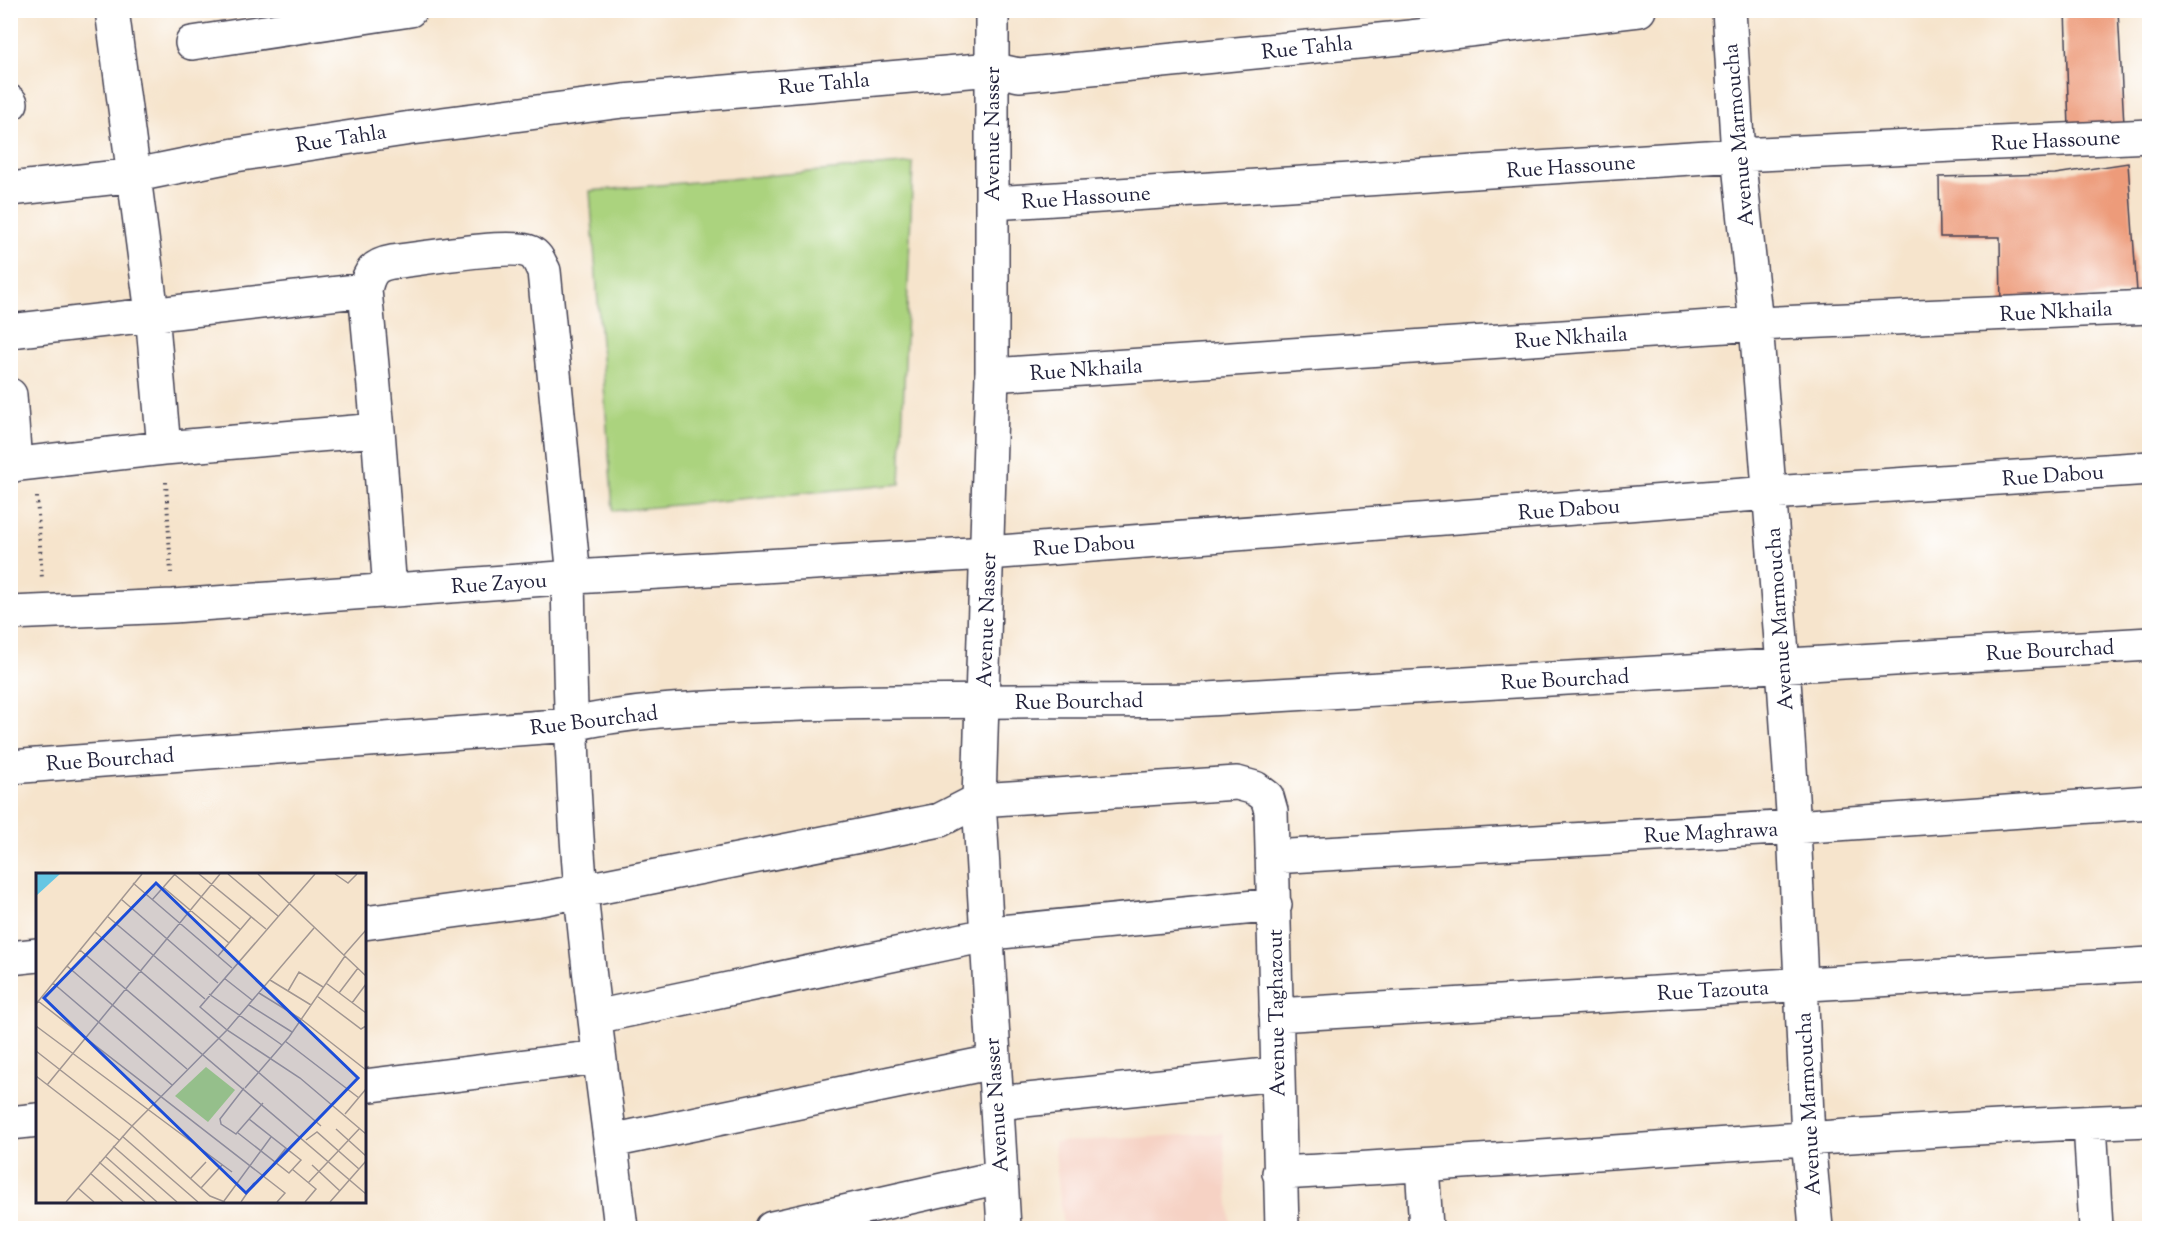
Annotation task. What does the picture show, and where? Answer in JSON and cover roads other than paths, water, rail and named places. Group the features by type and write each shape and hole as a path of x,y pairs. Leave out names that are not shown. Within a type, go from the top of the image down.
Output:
{"street":[{"path":"112,10 136,175 152,313 164,448"},
{"path":"192,43 284,20 410,10"},
{"name":"Avenue Nasser","path":"992,10 992,375 979,800 984,860 985,937 1004,1228"},
{"name":"Rue Tahla","path":"10,189 136,175 235,155 399,129 588,105 992,69 1019,75 1410,37 1640,10"},
{"name":"Avenue Marmoucha","path":"1729,10 1738,155 1756,324 1783,666 1794,827 1808,1138 1816,1228"},
{"name":"Rue Hassoune","path":"993,203 1738,155 2150,136"},
{"path":"390,591 378,430 364,290 368,274 373,268 392,262 507,249 530,252 538,259 544,271 571,578 570,725 581,891 598,1057 621,1228"},
{"path":"10,331 364,290"},
{"name":"Rue Nkhaila","path":"992,375 1756,324 2150,307"},
{"path":"10,395 20,464 164,448 378,430"},
{"name":"Rue Dabou","path":"988,553 1770,493 2150,468"},
{"name":"Rue Zayou","path":"10,613 173,606 571,578 988,553"},
{"name":"Rue Bourchad","path":"10,767 570,725 597,718 700,708 864,701 1191,700 2150,644"},
{"name":"Avenue Taghazout","path":"979,800 1237,783 1255,788 1267,797 1271,811 1275,905 1276,1074 1282,1228"},
{"path":"366,923 472,910 581,891 940,820 979,800"},
{"name":"Rue Maghrawa","path":"1272,857 1794,827 2150,802"},
{"path":"595,1017 1035,927 1275,905"},
{"path":"10,958 36,955"},
{"name":"Rue Tazouta","path":"1276,1015 2150,964"},
{"path":"366,1086 598,1057"},
{"path":"611,1141 993,1062"},
{"path":"997,1104 1276,1074"},
{"path":"10,1123 36,1120"},
{"path":"1279,1173 1422,1166 1808,1138 2150,1120"},
{"path":"2090,1123 2096,1228"},
{"path":"1422,1166 1426,1228"},
{"path":"772,1228 1000,1177"}]}
